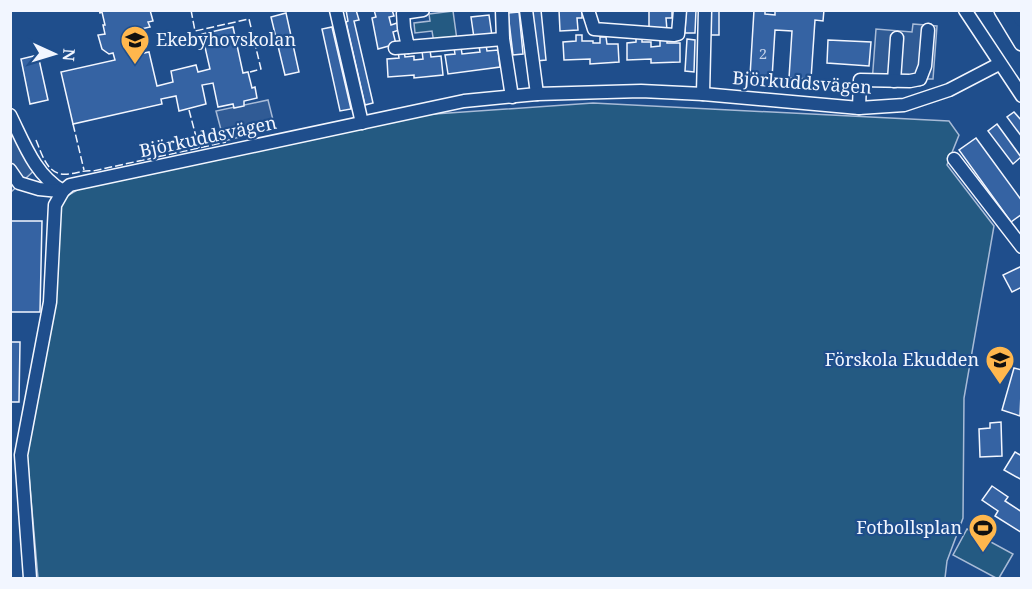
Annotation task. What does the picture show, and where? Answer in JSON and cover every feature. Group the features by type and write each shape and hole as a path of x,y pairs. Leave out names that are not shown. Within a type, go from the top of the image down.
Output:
{"main road":[{"path":"1002,10 1022,43"},
{"path":"1017,10 1022,19"}],"street":[{"path":"336,10 362,123"},
{"path":"408,47 403,13 423,10"},
{"path":"502,10 503,39 512,97"},
{"path":"526,10 537,94"},
{"path":"588,10 594,28 605,31 678,34 680,10"},
{"path":"703,94 705,10"},
{"path":"965,10 1022,96"},
{"path":"859,108 860,80 920,79 925,66 928,30"},
{"path":"894,81 897,38"},
{"path":"395,48 503,39"},
{"name":"Björkuddsvägen","path":"10,170 19,183 39,189 63,191 70,185 82,182 464,101 537,94 641,91 703,94 859,108 904,105 949,90 999,64"},
{"path":"10,115 35,164 50,183 63,191 55,204 50,302 21,455 30,579"},
{"path":"954,159 1022,247"}],"shaded area":[{"path":"453,11 457,40 434,43 432,31 415,33 414,23 430,21 429,14"},
{"path":"913,24 937,26 933,79 925,79 920,86 872,83 876,29 912,32"},
{"path":"268,100 275,128 224,141 216,111"},
{"path":"593,103 949,121 959,135 947,165 994,226 964,398 963,518 947,561 945,578 38,578 27,453 57,291 59,209 67,196 82,187 420,115"},
{"path":"10,106 40,165 11,192 10,192"},
{"name":"Fotbollsplan","path":"967,529 1013,554 999,578 953,555"}],"building":[{"path":"99,10 150,10 153,21 148,22 150,27 132,31 134,41 128,49 130,56 149,52 157,86 173,82 171,71 196,65 198,72 210,69 202,34 233,27 243,73 248,72 257,98 244,101 244,106 234,108 233,104 218,107 213,83 202,85 206,104 179,111 176,96 161,99 162,104 73,124 61,72 115,60 113,53 109,54 102,49 98,35 105,34 103,25 105,25 102,12 100,13"},
{"path":"346,10 356,10 359,20 354,21 373,103 365,105 346,22 348,21"},
{"path":"374,10 392,10 394,16 389,17 391,25 397,23 399,30 393,32 396,44 378,49 372,18 376,17"},
{"path":"541,10 546,60 536,61 531,11"},
{"path":"559,10 582,10 582,18 577,18 578,30 560,31"},
{"path":"649,10 672,11 672,18 666,18 667,30 649,30"},
{"path":"686,10 696,10 695,33 685,33"},
{"path":"710,10 719,10 719,35 710,35"},
{"path":"754,10 765,10 765,14 775,15 775,10 824,10 823,21 815,20 811,79 789,78 792,31 775,30 772,78 750,76"},
{"path":"519,12 523,54 513,55 508,13"},
{"path":"286,13 299,72 285,75 271,17"},
{"path":"489,15 492,36 474,38 471,17"},
{"path":"332,27 351,109 340,111 322,29"},
{"path":"576,35 582,35 582,41 600,43 600,37 606,37 607,44 618,44 619,62 590,64 590,59 564,60 563,42 576,41"},
{"path":"636,37 642,37 642,42 651,42 651,47 660,46 660,39 667,39 667,43 680,43 680,62 651,63 651,59 627,60 627,43 636,42"},
{"path":"687,39 695,40 694,72 685,71"},
{"path":"828,40 871,42 869,66 827,63"},
{"path":"486,45 487,51 498,50 500,67 448,74 445,55 455,54 454,48 461,47 462,54 480,52 479,46"},
{"path":"404,50 405,57 414,56 414,60 423,59 422,51 430,50 431,57 441,56 443,75 414,78 414,75 388,77 387,59 399,58 398,51"},
{"path":"38,55 48,100 30,104 21,59"},
{"path":"1014,112 1022,121 1022,137 1007,117"},
{"path":"997,124 1021,157 1013,164 988,131"},
{"path":"976,138 1022,201 1022,214 1011,222 959,150"},
{"path":"10,221 42,221 40,312 10,312"},
{"path":"1022,266 1022,287 1012,292 1003,275"},
{"path":"10,342 20,342 19,402 10,402"},
{"path":"1014,368 1022,370 1020,416 1002,410"},
{"path":"1001,422 1002,456 980,457 979,429 990,428 990,423"},
{"path":"1015,452 1022,456 1022,480 1004,470"},
{"path":"992,486 1008,497 1005,501 1022,512 1022,533 995,516 998,511 982,500"}],"fence":[{"path":"191,10 195,31 249,19 261,69 250,72"},
{"path":"189,110 199,148"},
{"path":"73,124 84,170"},
{"path":"36,140 47,164 51,169 62,174 93,171 226,142"}],"place":[{"name":"Ekebyhovskolan","path":"135,66"},
{"name":"Förskola Ekudden","path":"1000,386"},
{"name":"Fotbollsplan","path":"983,554"}]}
